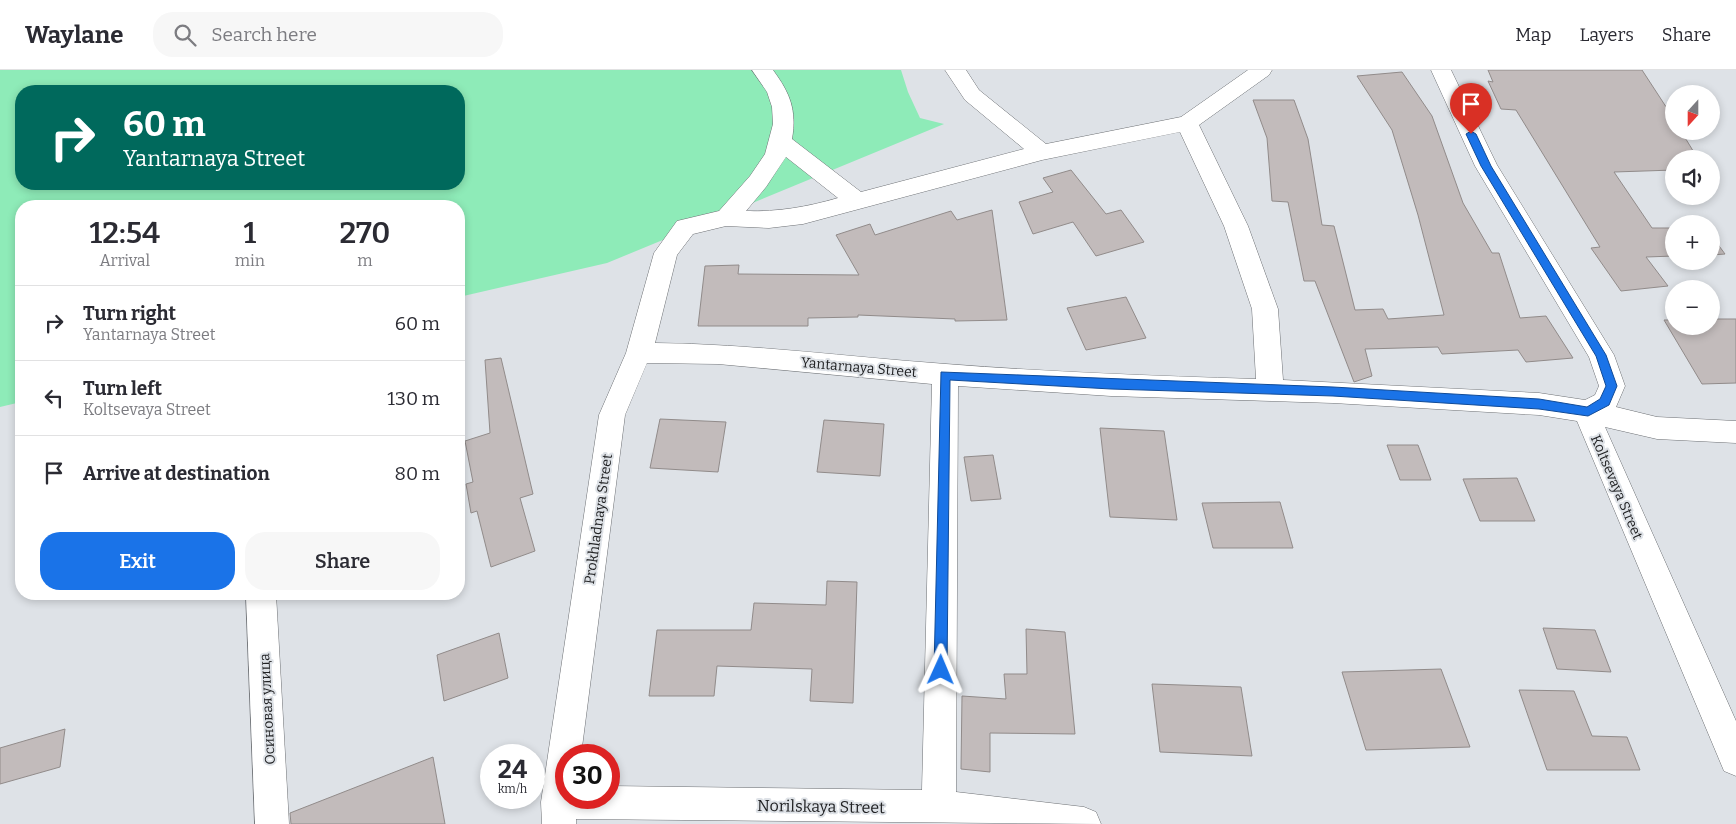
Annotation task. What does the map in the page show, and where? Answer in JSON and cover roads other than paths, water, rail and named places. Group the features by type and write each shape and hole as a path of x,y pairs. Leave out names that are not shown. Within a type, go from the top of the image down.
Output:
{"street":[{"path":"726,218 760,180 782,142 783,106 762,70"},
{"path":"955,70 972,95 1042,152"},
{"path":"726,218 769,220 794,217 1042,152 1187,123 1262,70"},
{"path":"1441,70 1486,166 1601,355 1612,386 1605,402 1588,412"},
{"path":"1187,123 1236,226 1265,308 1270,389"},
{"path":"782,142 856,201"},
{"name":"Prokhladnaya Street","path":"558,813 612,414 639,353 666,253 685,227 726,218"},
{"name":"Yantarnaya Street","path":"639,353 718,354 945,375 1111,385 1270,389 1539,404 1588,412 1657,428 1736,432"},
{"path":"939,808 945,375"},
{"name":"Koltsevaya Street","path":"1588,412 1592,429 1602,454 1736,759"},
{"name":"Осиновая улица","path":"261,600 272,824"},
{"name":"Norilskaya Street","path":"558,813 939,808 1074,824"}]}
